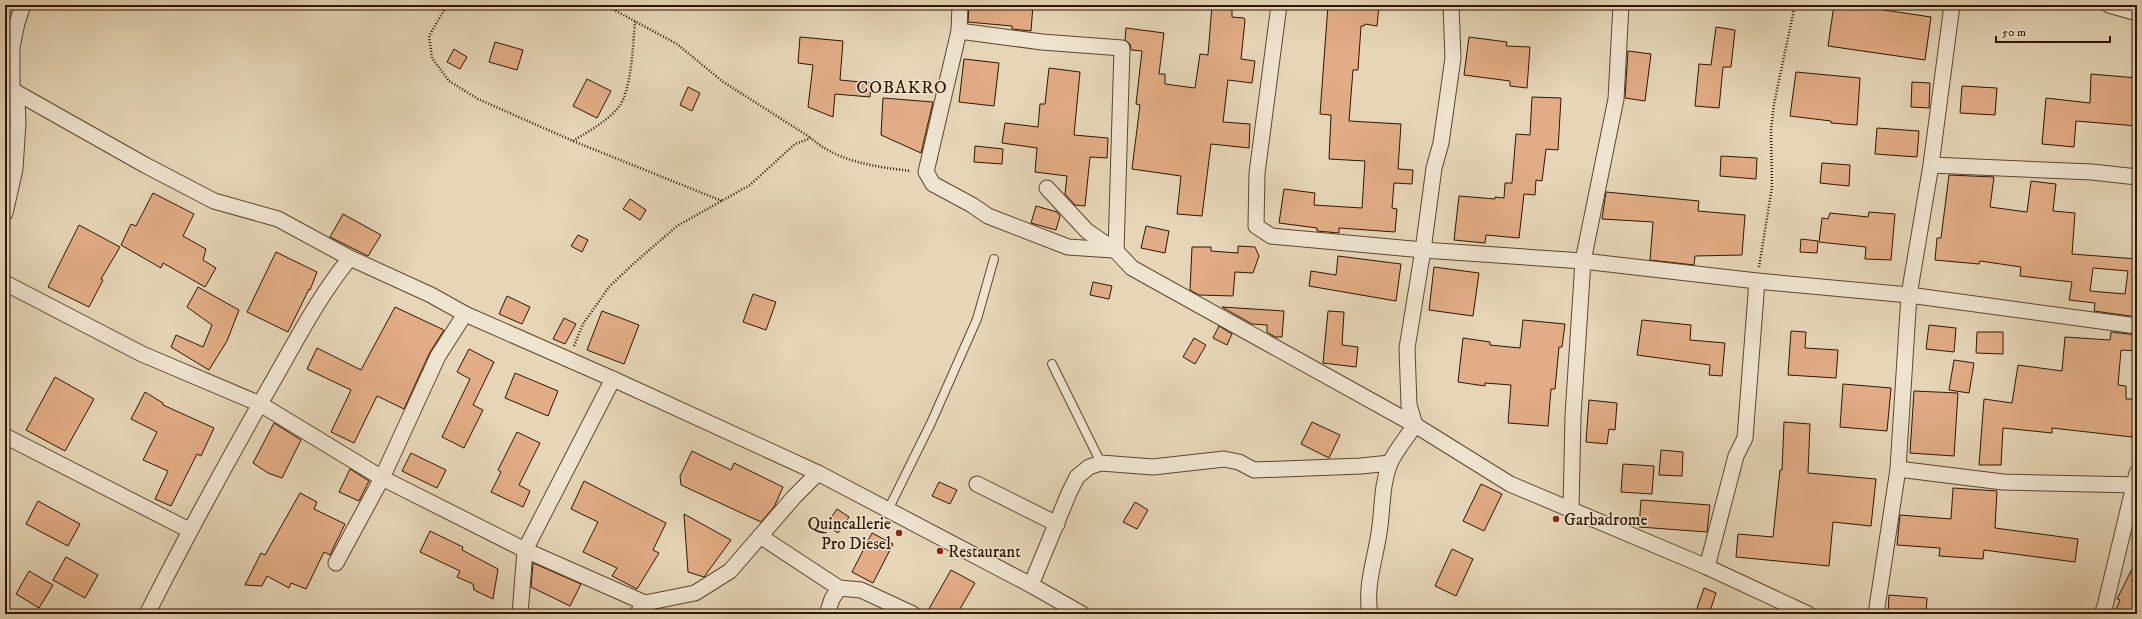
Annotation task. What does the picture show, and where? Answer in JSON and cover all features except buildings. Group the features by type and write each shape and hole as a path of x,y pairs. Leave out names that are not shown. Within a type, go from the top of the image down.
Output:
{"street":[{"path":"5,213 15,169 18,122 17,100 8,88 16,23 23,5"},
{"path":"960,5 959,31 926,172 933,184 972,205 988,216 1068,247 1116,251"},
{"path":"1278,5 1257,173 1256,226 1271,236 1423,250 1583,261 1757,281 1909,295 2137,326"},
{"path":"1415,425 1409,405 1407,348 1423,250 1434,168 1441,143 1453,58 1451,5"},
{"path":"1571,509 1573,416 1583,261 1616,99 1620,5"},
{"path":"1876,614 1898,469 1909,295 1931,165 1952,5"},
{"path":"2109,5 2137,13"},
{"path":"959,31 1042,42 1122,48 1116,251"},
{"path":"8,88 145,165 214,201 278,220 350,258 431,295 465,314 613,379 818,474 1031,585 1082,614"},
{"path":"1931,165 2092,172 2137,177"},
{"path":"1047,188 1087,231 1116,251 1132,268 1415,425 1510,484 1707,567 1808,614"},
{"path":"147,614 189,530 260,404 329,283 350,258"},
{"path":"1707,567 1736,456 1745,438 1757,281"},
{"path":"5,283 142,354 260,404 382,478 641,608 695,593 730,571 794,497 818,474"},
{"path":"336,563 382,478 438,356 465,314"},
{"path":"520,614 525,550 613,379"},
{"path":"1370,614 1367,600 1380,531 1382,493 1390,463 1415,425"},
{"path":"5,436 189,530"},
{"path":"1031,585 1077,477 1089,467 1100,463 1153,467 1224,459 1239,462 1254,470 1362,466 1390,463"},
{"path":"1898,469 2003,482 2136,481 2102,614"},
{"path":"977,484 1057,524"},
{"path":"760,536 839,588 861,590 913,614"},
{"path":"826,614 832,599 839,588"}],"lane":[{"path":"888,510 931,423 977,319 994,259"},
{"path":"1052,364 1100,463"}],"path":[{"path":"447,5 429,36 432,58 449,81 478,99 573,141 722,201"},
{"path":"605,5 677,44 722,81 811,138 822,148 852,160 888,168 926,172"},
{"path":"1757,281 1772,187 1771,130 1774,104 1795,5"},
{"path":"573,141 603,122 619,107 629,79 635,21"},
{"path":"568,359 584,324 609,287 632,265 677,226 750,186 795,144 811,138"}],"place":[{"name":"Garbadrome","path":"1556,519"},
{"name":"Quincallerie Pro Diesel","path":"899,533"},
{"name":"Restaurant","path":"940,551"}],"district":[{"name":"COBAKRO","path":"902,87"}]}
